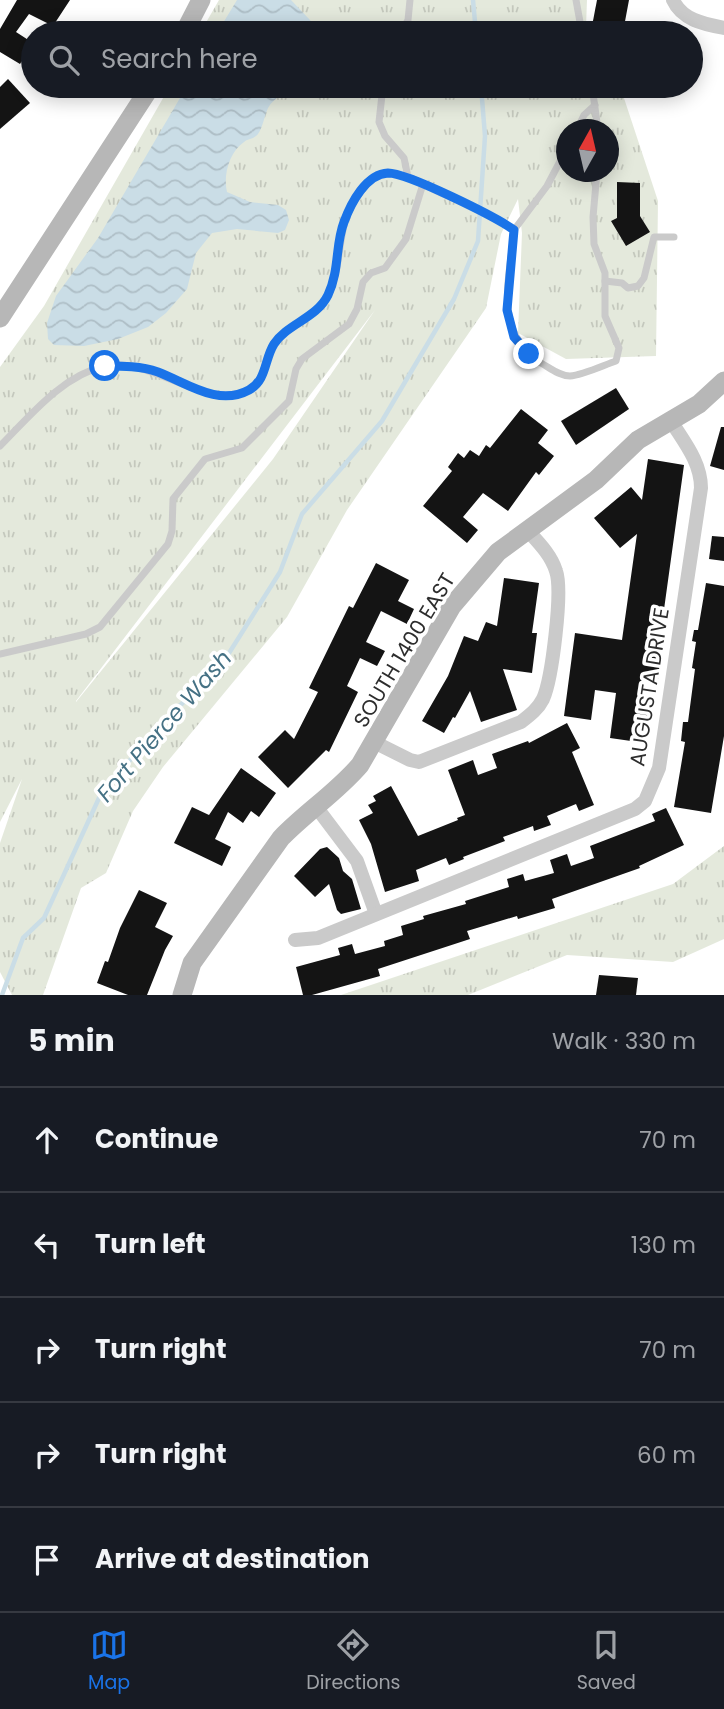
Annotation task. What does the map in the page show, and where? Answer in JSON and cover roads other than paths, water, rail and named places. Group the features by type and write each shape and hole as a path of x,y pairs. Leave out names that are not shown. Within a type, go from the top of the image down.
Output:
{"street":[{"path":"190,21 201,0"},
{"path":"673,0 676,6 695,21"},
{"path":"703,24 724,28"},
{"path":"0,318 143,98"},
{"name":"SOUTH 1400 EAST","path":"182,995 192,963 207,938 281,838 295,823 342,786 360,765 452,606 498,552 596,481 638,440 699,404 724,381"},
{"name":"AUGUSTA DRIVE","path":"295,940 318,938 635,809 645,801 659,768 701,488 697,464 671,421"},
{"path":"374,742 419,762 521,722 534,712 543,698 548,680 559,591 556,571 547,553 528,531"},
{"path":"317,807 357,860 376,914"}],"lane":[{"path":"407,21 410,0"},
{"path":"576,0 580,21"},
{"path":"382,98 379,122 385,135 404,158 408,177"},
{"path":"595,98 597,119"},
{"path":"582,119 596,105"},
{"path":"556,169 547,186 514,230 507,310 514,337 529,354 557,373 570,376 616,361 619,348 605,316 605,273 594,244 596,182"},
{"path":"0,446 42,404 85,373 105,366 126,366 157,372 209,394 230,396 248,390 261,380 275,342 321,307 339,260 340,233 356,198 374,177 388,173 408,177 514,230"},
{"path":"0,654 86,634 100,627 168,544 172,531 173,499 205,458 242,448 289,401 296,369 302,359 349,324 357,309 363,282 371,273 385,268 406,239 423,184"},
{"path":"605,281 622,283 628,288 638,286 644,278 654,237 674,237"}],"water":[{"path":"237,0 291,0 311,21 224,21"},
{"path":"180,98 278,98 268,108 258,134 234,152 226,179 227,192 250,202 278,205 286,210 289,220 285,230 278,233 237,229 212,233 196,253 187,289 166,313 148,327 118,339 84,346 54,345 48,339 47,323 56,296 98,238"}],"waterway":[{"name":"Fort Pierce Wash","path":"473,0 475,21"},
{"name":"Fort Pierce Wash","path":"2,995 23,938 44,918 99,798 158,726 219,669 280,572 302,514 382,421 454,299 478,241 485,136 482,98"}]}
